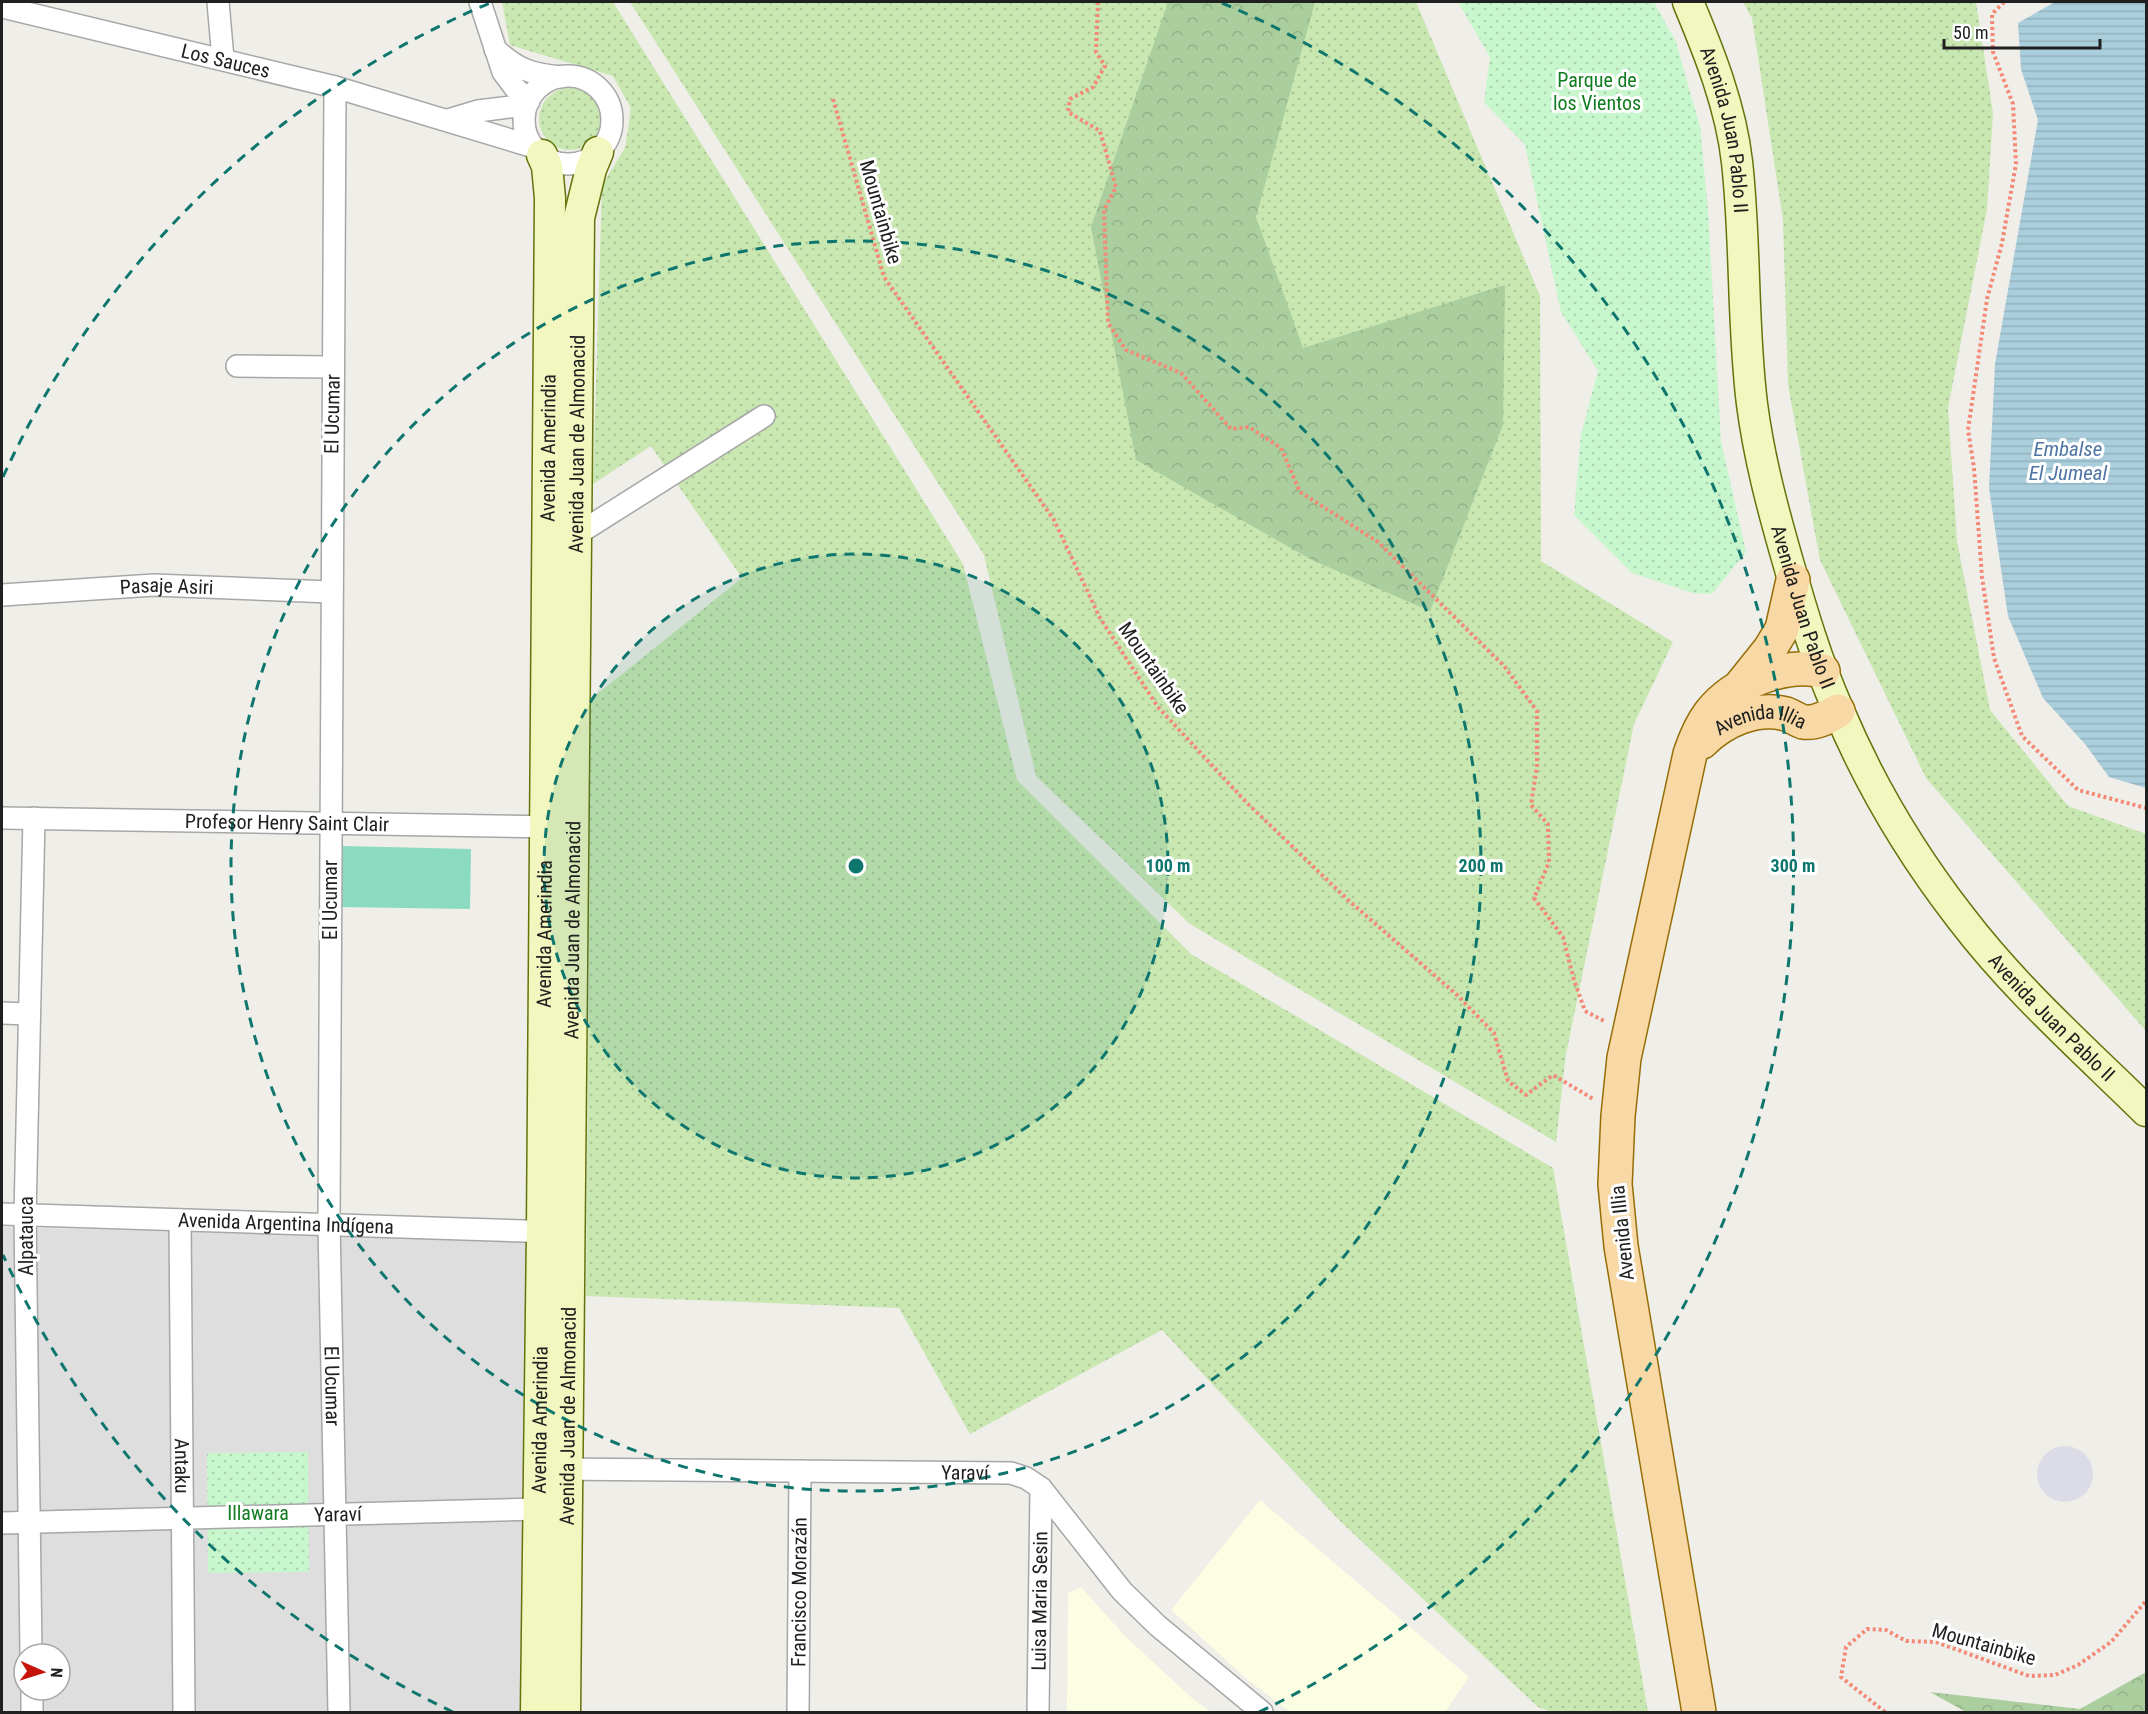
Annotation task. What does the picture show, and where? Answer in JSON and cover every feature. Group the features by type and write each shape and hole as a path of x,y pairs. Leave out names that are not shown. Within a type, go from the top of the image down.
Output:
{"main road":[{"name":"Avenida Illia","path":"1699,1713 1621,1246 1616,1184 1618,1116 1624,1058 1690,754 1699,729 1712,710 1738,689 1770,649 1782,629 1793,580"},
{"name":"Avenida Illia","path":"1738,689 1777,671 1803,668 1822,671"},
{"name":"Avenida Illia","path":"1690,754 1712,732 1741,717 1765,712 1786,714 1804,722 1821,720 1838,711"}],"street":[{"path":"218,2 223,59"},
{"path":"480,2 504,72 528,103"},
{"name":"Avenida Juan Pablo II","path":"1688,2 1705,44 1726,110 1737,160 1746,333 1752,405 1760,453 1793,580 1822,671 1838,711 1892,814 1924,867 1961,919 2040,1006 2146,1111"},
{"name":"Los Sauces","path":"2,7 335,87 448,120 538,151"},
{"path":"495,49 510,63 524,70 536,74 562,77 587,80 599,88 612,114 612,128 607,141 598,152 577,164 553,161 538,151 527,135 525,122 528,103 537,90 547,82 562,77"},
{"name":"El Ucumar","path":"335,87 329,1224 339,1713"},
{"path":"448,120 478,111 528,103"},
{"name":"Avenida Amerindia","path":"536,1713 538,1469 556,1232 559,827 550,198 547,166 538,151"},
{"name":"Avenida Juan de Almonacid","path":"559,827 576,535 579,218 591,169 598,152"},
{"path":"237,366 333,367"},
{"path":"576,535 764,416"},
{"name":"Pasaje Asiri","path":"2,595 154,585 331,592"},
{"name":"Profesor Henry Saint Clair","path":"2,818 559,827"},
{"name":"Alpatauca","path":"31,1642 25,1215 34,819"},
{"path":"2,1012 29,1014"},
{"name":"Avenida Argentina Indígena","path":"2,1214 556,1232"},
{"name":"Antaku","path":"180,1220 184,1713"},
{"name":"Avenida Juan de Almonacid","path":"556,1232 568,1470 565,1713"},
{"name":"Yaraví","path":"538,1469 1011,1473 1026,1478 1041,1488 1122,1591 1158,1626 1262,1713"},
{"name":"Francisco Morazán","path":"798,1713 800,1472"},
{"name":"Luisa Maria Sesin","path":"1038,1713 1041,1488"},
{"name":"Yaraví","path":"2,1523 538,1509"}],"path":[{"path":"1098,2 1096,52 1105,66 1093,87 1070,99 1068,112 1100,131 1116,187 1104,210 1108,323 1126,350 1181,373 1231,429 1249,427 1281,448 1300,492 1378,542 1504,666 1537,711 1537,766 1531,805 1548,824 1548,862 1534,898 1563,937 1585,1011 1629,1034"},
{"path":"2004,2 1992,14 1993,52 2013,104 2016,164 2002,243 1987,300 1968,430 1974,468 1982,577 1994,658 2022,736 2038,752 2078,790 2146,808"},
{"name":"Mountainbike","path":"833,99 884,277 1054,520 1100,618 1158,706 1246,802 1348,900 1456,994 1494,1034 1508,1081 1526,1095 1553,1075 1598,1102"},
{"name":"Mountainbike","path":"1885,1713 1841,1677 1846,1647 1867,1629 1886,1630 1906,1641 1936,1642 2030,1676 2055,1675 2078,1665 2111,1642 2146,1601"}],"shaded area":[{"path":"2,1227 529,1241 521,1712 2,1712"},
{"path":"2059,1446 2071,1446 2081,1450 2089,1458 2093,1474 2089,1490 2081,1498 2071,1502 2059,1502 2049,1498 2041,1490 2037,1480 2037,1468 2041,1458 2049,1450"},
{"path":"1260,1500 1469,1677 1445,1712 1290,1712 1248,1680 1171,1610"},
{"path":"1081,1587 1126,1637 1193,1699 1211,1712 1067,1712 1068,1593"}],"green space":[{"path":"502,2 613,2 963,564 1017,780 1191,954 1553,1168 1648,1712 1552,1712 1538,1707 1338,1519 1162,1330 970,1434 899,1308 586,1296 591,699 742,578 651,446 593,484 602,185 625,148 631,108 613,76 510,45"},
{"path":"630,2 1416,2 1540,296 1541,561 1673,642 1634,724 1566,1054 1556,1142 1190,924 1036,776 984,555"},
{"path":"1168,2 1315,2 1256,217 1303,348 1505,285 1503,425 1430,611 1312,560 1136,460 1091,227"},
{"name":"Parque de los Vientos","path":"1458,2 1654,2 1676,42 1700,127 1708,210 1721,441 1746,552 1712,594 1693,593 1632,573 1574,515 1581,434 1598,371 1561,312 1525,145 1484,102 1490,57"},
{"path":"1743,2 1976,2 1993,113 1987,209 1948,408 1957,541 1990,710 2068,806 2146,834 2146,1031 1926,778 1820,560 1788,385 1783,220 1752,18"},
{"path":"564,88 576,88 592,97 599,107 601,119 599,131 592,141 576,150 564,150 553,145 544,136 539,125 539,113 544,102 553,93"},
{"path":"342,846 471,849 470,909 341,907"},
{"name":"Illawara","path":"308,1452 309,1572 208,1573 207,1453"},
{"path":"2146,1672 2146,1712 1966,1712 1930,1692 2080,1709"}],"water":[{"name":"Embalse El Jumeal","path":"2055,2 2146,2 2146,788 2109,777 2085,744 2043,698 2008,616 1989,488 1995,364 2038,120 2021,69 2018,23"}]}
